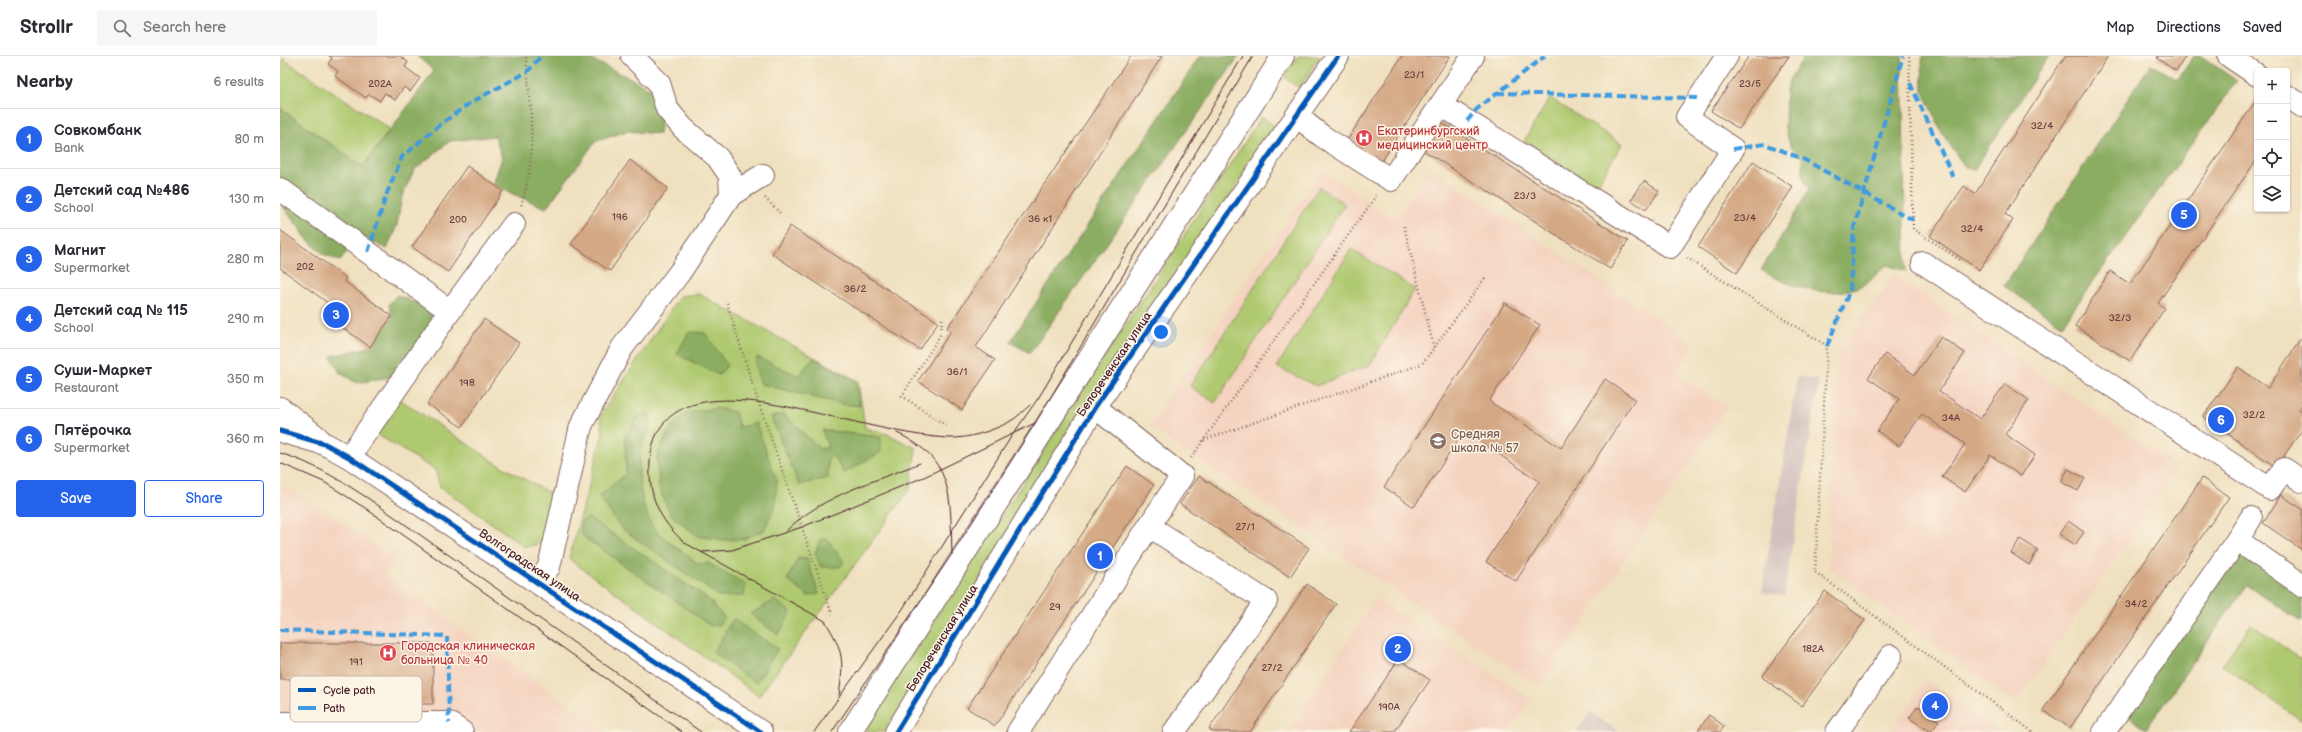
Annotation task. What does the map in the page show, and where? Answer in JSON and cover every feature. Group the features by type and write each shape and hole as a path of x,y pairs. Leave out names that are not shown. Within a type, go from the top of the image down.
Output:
{"street":[{"path":"632,56 659,83 667,109 684,128 718,158 730,176 731,195"},
{"name":"Белореченская улица","path":"850,732 1283,56"},
{"name":"Белореченская улица","path":"896,732 1095,407 1298,117 1338,56"},
{"path":"1298,117 1322,136 1391,180 1473,56"},
{"path":"1441,105 1670,247 1733,149 1687,117 1727,56"},
{"path":"2229,56 2254,73"},
{"path":"2290,98 2302,106"},
{"path":"538,582 549,568 581,426 622,348 680,272 731,195 763,175"},
{"path":"280,189 450,311"},
{"path":"349,457 450,311 514,224"},
{"path":"1924,263 2270,489 2284,468 2302,481"},
{"path":"1018,732 1182,476 1095,407"},
{"path":"280,408 325,444"},
{"name":"Волгоградская улица","path":"280,431 325,444 349,457 761,732"},
{"path":"2104,732 2251,518"},
{"path":"1149,526 1266,601 1174,732"},
{"path":"2237,540 2302,585"},
{"path":"1837,732 1891,656"},
{"path":"280,723 449,723 462,732"}],"path":[{"path":"514,224 529,184 532,143 526,56"},
{"path":"1909,56 1914,229 1964,263"},
{"path":"1182,476 1203,440 1370,203 1391,180"},
{"path":"1404,226 1434,348"},
{"path":"1670,247 1827,346 1815,572 2033,732"},
{"path":"1203,440 1422,364 1485,278"},
{"path":"727,303 755,392 832,614"},
{"path":"942,319 941,334 902,396 948,427"}],"shaded area":[{"name":"Средняя школа № 57","path":"1430,167 1694,344 1675,373 1727,407 1540,687 1149,427 1321,170 1395,219"},
{"path":"1894,275 2178,468 2016,703 1828,567 1838,353"},
{"path":"1797,376 1819,380 1784,596 1762,592"},
{"name":"Городская клиническая больница № 40","path":"280,486 298,492 395,560 385,575 607,732 280,732"},
{"path":"1376,599 1531,699 1509,732 1287,732"},
{"path":"1926,680 1999,732 1891,732"},
{"path":"1591,712 1619,732 1576,732"}],"green space":[{"path":"417,56 584,56 632,79 663,97 659,134 627,131 595,142 546,208 493,184 502,158 495,136 450,141 414,170 402,196 397,225 387,249 359,235 340,261 323,254 308,240 280,203 280,108 363,167 434,71"},
{"path":"1200,56 1239,56 1030,353 1010,342"},
{"path":"1298,56 1320,56 1299,88 1284,77"},
{"path":"1805,56 1902,56 1906,271 1887,265 1866,283 1851,290 1824,292 1811,290 1784,282 1761,270 1810,189 1803,178 1803,159 1791,146 1785,129 1786,89 1790,78"},
{"path":"1922,56 2049,56 1974,170 1965,167 1942,133 1923,92"},
{"path":"2194,56 2201,56 2237,81 2062,325 2004,286 2151,64 2177,80"},
{"path":"283,59 390,129 363,167 280,108 280,64"},
{"path":"1550,98 1622,144 1596,186 1524,141"},
{"path":"1261,117 1275,126 885,732 869,732 865,726"},
{"path":"1319,187 1345,204 1215,403 1190,386"},
{"path":"1351,249 1415,289 1370,365 1316,386 1277,367"},
{"path":"699,294 858,381 865,428 887,434 916,448 910,489 759,696 569,559 603,433 600,416 680,296"},
{"path":"397,295 425,307 435,322 401,375 357,383 340,373 331,356 370,347 392,316 389,304"},
{"path":"689,332 705,333 727,365 719,375 677,354"},
{"path":"757,357 799,376 813,358 856,381 860,406 841,404 761,384 755,367"},
{"path":"396,397 501,466 553,495 552,521 545,539 541,543 525,547 440,487 435,470 375,433"},
{"path":"716,408 735,412 739,427 756,423 777,481 775,506 764,530 744,539 726,540 697,536 670,514 659,488 657,456 671,427 687,413"},
{"path":"649,413 650,426 641,447 639,463 640,485 648,518 660,534 699,564 708,563 746,584 744,596 720,597 621,528 599,496 626,474 625,437 637,417"},
{"path":"784,414 820,449 828,447 822,430 881,437 881,452 844,473 833,456 828,459 828,478 799,485 771,417"},
{"path":"589,518 708,599 725,618 718,625 711,626 581,535 581,522"},
{"path":"821,539 827,539 844,562 840,567 821,567 815,553"},
{"path":"2238,549 2302,593 2302,622 2247,585 2146,729 2123,713"},
{"path":"798,558 807,559 819,594 808,596 787,580"},
{"path":"775,600 791,612 778,635 750,614"},
{"path":"733,619 778,649 756,683 713,653"},
{"path":"2251,624 2302,660 2302,721 2222,665"}],"building":[{"path":"329,56 400,56 408,62 405,67 420,78 410,92 404,87 395,100 385,93 380,101 369,94 366,98 335,76 338,71 328,64 332,58"},
{"path":"1131,56 1162,56 976,347 995,360 962,410 918,381 951,331 947,328"},
{"path":"1402,56 1450,56 1380,164 1346,142"},
{"path":"1749,56 1789,56 1739,129 1711,111"},
{"path":"2065,56 2108,56 2005,214 2013,220 1979,270 1930,236 1964,186 1975,194"},
{"path":"2158,56 2186,56 2176,71 2157,58"},
{"path":"2254,103 2254,163 2158,303 2165,308 2130,361 2075,326 2110,271 2130,284"},
{"path":"1441,122 1628,241 1610,269 1423,150"},
{"path":"630,160 668,188 610,271 571,244"},
{"path":"1753,161 1793,187 1737,273 1698,247"},
{"path":"467,166 503,191 448,272 412,247"},
{"path":"1644,181 1659,191 1646,210 1631,200"},
{"path":"790,226 938,322 920,350 772,254"},
{"path":"280,230 346,278 344,281 392,316 370,347 321,312 328,303 280,268"},
{"path":"1505,303 1540,325 1489,401 1561,448 1605,379 1635,399 1516,581 1486,562 1539,481 1464,431 1414,507 1384,487"},
{"path":"484,319 519,343 462,427 427,404"},
{"path":"1941,337 1965,353 1939,391 1980,419 2005,384 2029,400 2005,434 2035,455 2021,476 1990,455 1965,492 1942,477 1965,444 1922,414 1899,446 1877,431 1899,399 1868,378 1885,354 1915,375"},
{"path":"2302,337 2302,404 2299,409 2302,411 2302,430 2276,467 2203,417 2238,367 2268,388"},
{"path":"1127,466 1154,485 995,726 967,708"},
{"path":"2068,469 2085,478 2078,491 2061,482"},
{"path":"1199,476 1309,548 1290,577 1180,504"},
{"path":"2202,478 2229,497 2070,728 2043,710"},
{"path":"2281,495 2302,509 2302,550 2263,523"},
{"path":"2068,521 2084,532 2075,545 2059,534"},
{"path":"2020,539 2038,550 2029,565 2011,553"},
{"path":"1307,584 1336,604 1250,732 1213,732 1209,729"},
{"path":"1825,591 1865,620 1802,706 1762,677"},
{"path":"280,643 433,643 433,704 422,704 422,676 290,676 290,679 280,679"},
{"path":"1399,659 1430,680 1394,732 1349,732"},
{"path":"1918,706 1939,721 1931,732 1909,718"},
{"path":"1709,715 1724,726 1720,732 1697,732"}],"tram line":[{"path":"814,732 902,610 1011,437 1039,397 1243,56"},
{"path":"832,732 952,554 1036,422 1253,56"},
{"path":"839,695 842,673 841,656 836,640 825,621 685,543 668,525 657,506 651,485 650,461 658,432 674,413 698,403 726,400 756,402 786,407 907,433 934,437 956,438 980,434 1009,422 1030,405"},
{"path":"702,552 732,550 802,527 924,477 1035,423"},
{"path":"897,433 916,444 930,455 946,482 951,515 952,554"},
{"path":"280,453 315,467 369,499 701,732"},
{"path":"280,463 324,482 365,508 682,732"},
{"path":"787,530 816,507 833,498 867,483 920,463"}],"marked path":[{"path":"368,252 387,193 402,157 438,126 470,103 527,72 541,56"},
{"path":"1467,121 1477,109 1545,56"},
{"path":"1827,346 1850,290 1854,228 1903,56"},
{"path":"1910,83 1953,177"},
{"path":"1497,93 1699,98"},
{"path":"1733,149 1765,144 1803,159 1913,220"},
{"path":"280,630 447,636 449,723"}],"cycle path":[{"path":"896,732 1095,407 1338,56"},
{"path":"280,431 325,444 349,457 761,732"}],"place":[{"name":"Екатеринбургский медицинский центр","path":"1364,138"},
{"name":"Суши-Маркет","path":"2184,215"},
{"name":"Магнит","path":"336,315"},
{"name":"Пятёрочка","path":"2221,420"},
{"name":"Средняя школа № 57","path":"1438,441"},
{"name":"Совкомбанк","path":"1100,556"},
{"name":"Детский сад №486","path":"1398,649"},
{"name":"Городская клиническая больница № 40","path":"388,653"},
{"name":"Детский сад № 115","path":"1935,706"}]}
